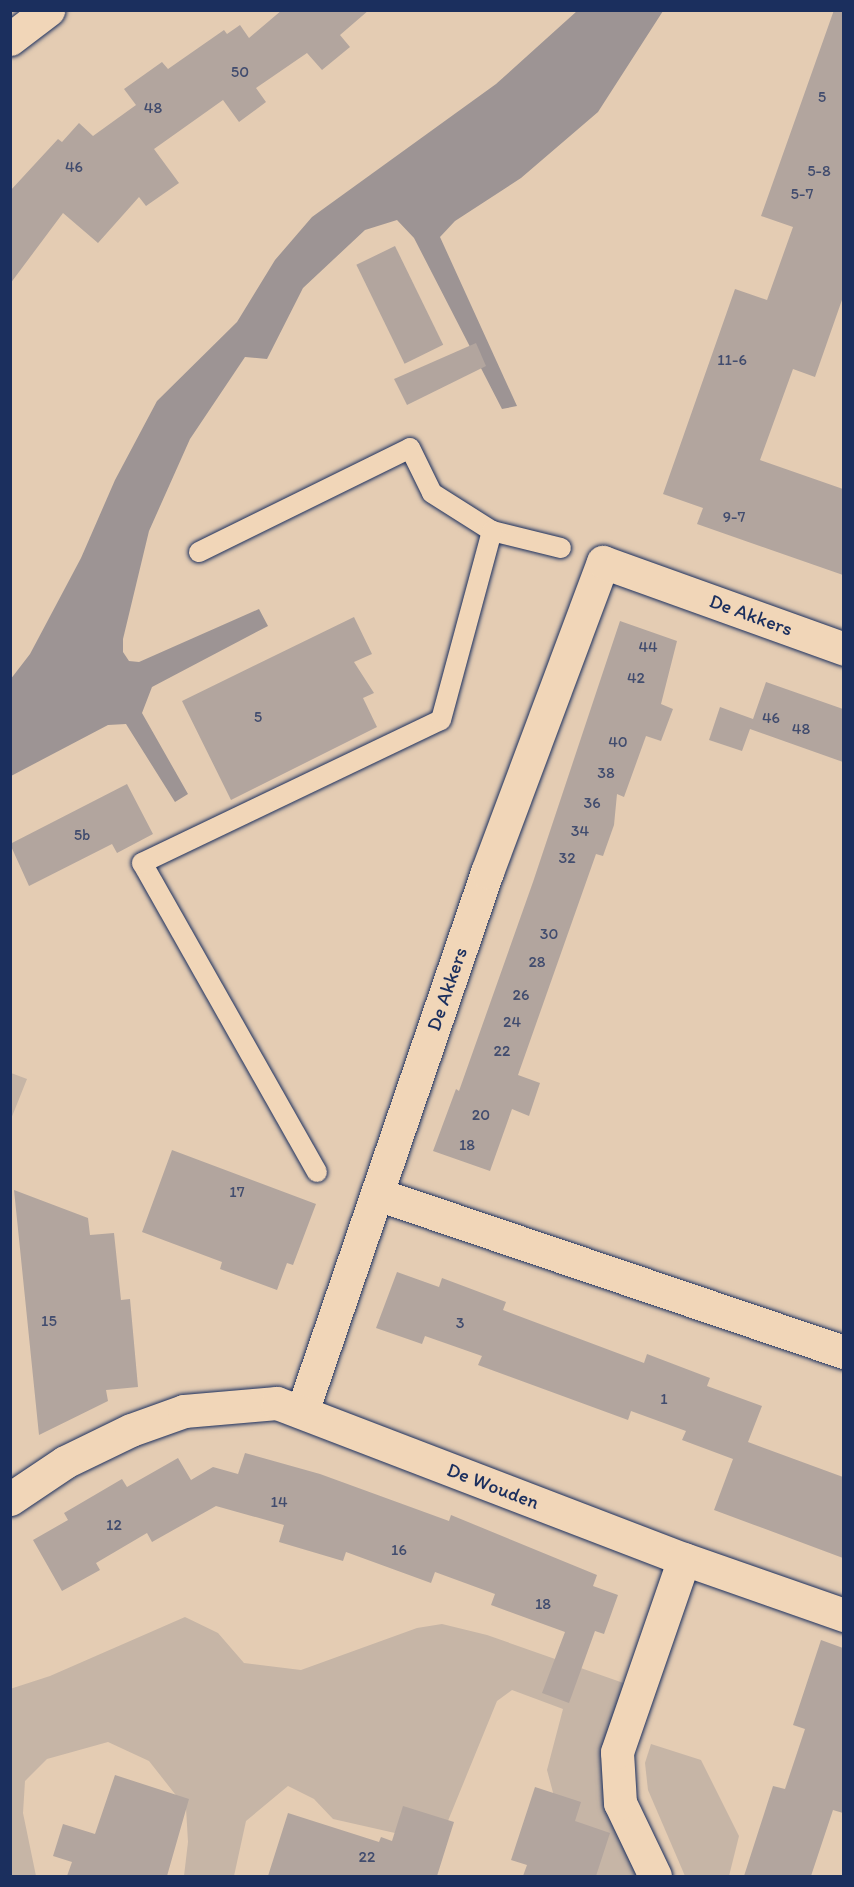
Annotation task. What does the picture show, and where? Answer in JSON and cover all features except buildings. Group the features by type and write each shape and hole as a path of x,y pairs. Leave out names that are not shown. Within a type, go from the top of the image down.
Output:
{"street":[{"path":"10,39 48,10"},
{"name":"De Akkers","path":"377,1194 487,872 603,562 843,649"},
{"path":"302,1412 377,1194 843,1352"},
{"name":"De Wouden","path":"10,1499 66,1462 131,1430 184,1411 277,1403 684,1559 843,1615"},
{"path":"655,1876 620,1803 617,1752 684,1559"}],"lane":[{"path":"199,552 410,448 432,493 492,531 561,548"},
{"path":"317,1172 142,863 441,720 492,531"}],"shaded area":[{"path":"577,11 663,11 598,112 521,178 455,221 440,237 517,406 502,409 414,238 397,220 365,230 303,288 267,359 245,357 190,439 149,531 123,639 123,652 129,661 139,662 259,609 268,626 152,687 142,713 188,794 175,802 126,724 108,725 11,776 10,680 30,654 81,558 115,480 157,401 237,322 275,260 312,217 496,84"},
{"path":"10,1073 27,1079 11,1119"},
{"path":"185,1617 218,1633 244,1663 301,1670 417,1628 442,1624 487,1635 632,1686 610,1733 644,1876 587,1876 555,1800 547,1770 563,1709 512,1690 497,1701 443,1833 426,1840 333,1819 314,1799 288,1786 246,1821 234,1876 184,1876 188,1842 186,1808 149,1761 108,1742 47,1759 25,1781 23,1813 36,1876 11,1876 10,1689 50,1676"},
{"path":"651,1744 701,1760 739,1836 729,1876 685,1876 648,1790 645,1763"}]}
